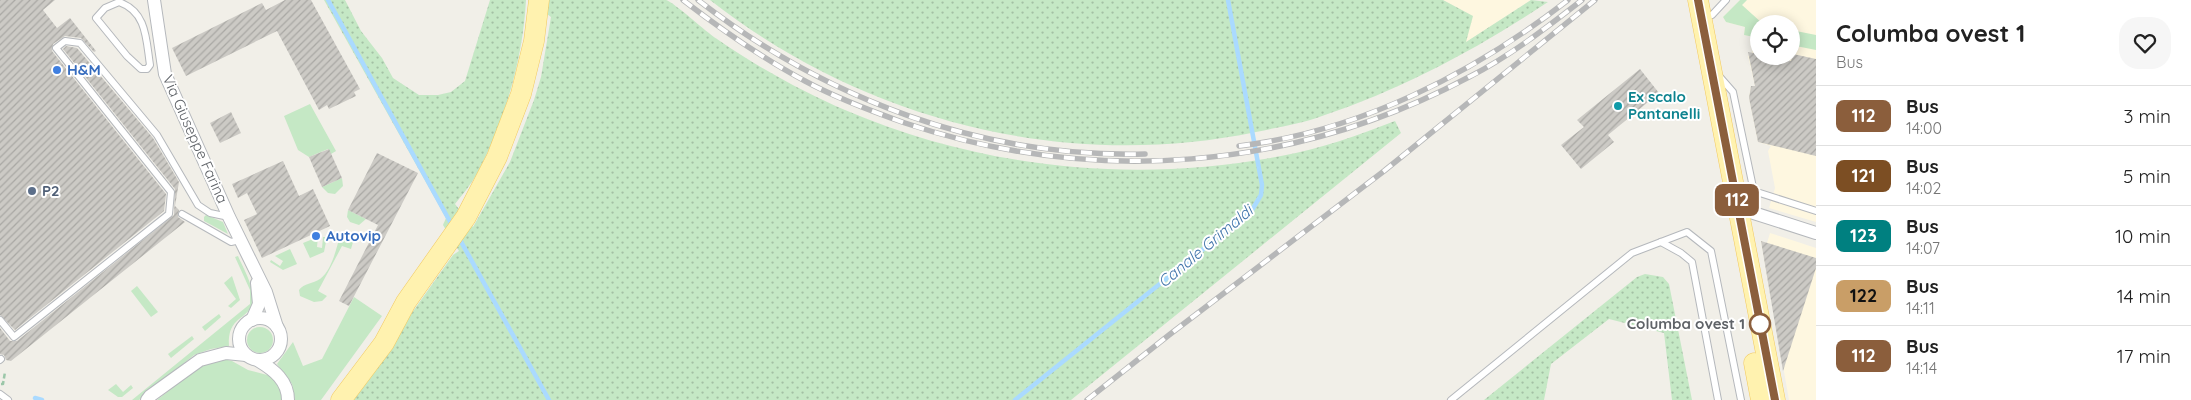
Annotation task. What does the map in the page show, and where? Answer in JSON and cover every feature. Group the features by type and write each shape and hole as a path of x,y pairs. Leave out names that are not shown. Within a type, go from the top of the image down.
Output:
{"main road":[{"path":"1685,0 1761,400"},
{"path":"340,400 384,343 406,302 466,217 497,156 511,124 521,94 534,41 539,4"},
{"path":"1700,9 1775,400"},
{"path":"328,400 374,336 406,302"}],"street":[{"name":"Via Giuseppe Farina","path":"154,0 150,24 165,74 255,273"},
{"path":"1738,208 1816,233"},
{"path":"246,355 239,343 239,336 241,329 252,320 259,304 255,273"},
{"path":"255,273 266,292 281,340 277,352 266,360 259,361"},
{"path":"252,320 266,319 277,327"},
{"path":"147,400 200,360 226,353 246,355 259,361 278,376 286,387 288,400"}],"lane":[{"path":"1700,9 1712,15 1726,0"},
{"path":"119,2 130,6 150,24 150,65 147,69 141,70 96,18 105,8 119,2"},
{"path":"0,320 14,337 169,214 171,192 56,48 65,41 80,43 158,135 198,205 210,213 229,217"},
{"path":"1711,67 1733,92 1754,192"},
{"path":"1734,185 1816,211"},
{"path":"182,214 231,242 240,240"},
{"path":"1451,400 1632,253 1687,232 1712,252 1741,400"},
{"path":"1661,242 1681,253 1692,262 1718,400"},
{"path":"0,394 8,400"}],"path":[{"path":"0,384 3,384 5,372"}],"shaded area":[{"path":"1443,0 1531,0 1465,43 1472,16"},
{"path":"1740,0 1816,0 1816,222 1769,208 1775,188 1768,151 1771,146 1758,142 1749,98 1751,86 1755,86 1750,65 1800,65 1800,15 1750,15 1750,36 1744,35 1745,27 1726,22 1723,17"},
{"path":"1770,233 1816,248 1816,400 1789,400 1761,241 1767,243"}],"green space":[{"path":"324,0 345,0 361,31 382,58 393,78 419,95 438,95 451,92 465,81 490,0 526,0 517,67 504,110 478,172 455,204 473,227 510,162 541,77 551,17 528,0 666,0 747,59 828,103 897,130 951,146 1005,158 1060,166 1115,169 1171,169 1226,164 1310,150 1395,121 1401,133 1071,400 350,400 453,255 459,251 443,225 446,218"},
{"path":"710,0 1443,0 1473,16 1466,42 1531,0 1548,2 1467,52 1439,66 1382,93 1314,119 1256,132 1184,143 1111,145 1039,139 968,126 899,105 833,77 770,42"},
{"path":"1740,0 1747,0 1742,5 1753,15 1750,15 1750,36 1744,35 1745,27 1726,22 1723,17"},
{"path":"1800,32 1816,35 1816,50 1800,47"},
{"path":"310,104 336,151 331,154 328,149 309,157 298,150 284,116"},
{"path":"342,178 343,186 335,194 328,193 322,187"},
{"path":"348,210 366,219 359,225 350,222 347,217"},
{"path":"206,215 223,222 228,234 204,221"},
{"path":"345,234 353,242 351,249 342,246 318,291 327,296 322,301 314,302 300,296 299,290 301,288 320,279 328,270 340,236"},
{"path":"318,237 317,247 322,248 323,237 327,237 324,252 310,258 303,243"},
{"path":"290,249 297,264 283,270 270,262 271,260 280,266 283,261 275,256"},
{"path":"238,256 249,280 253,298 250,309 231,329 229,346 211,349 194,355 139,400 132,400 250,304 250,290 235,257"},
{"path":"1645,274 1663,277 1669,284 1692,400 1672,400 1664,333 1609,319 1551,364 1544,400 1484,400 1637,277"},
{"path":"232,276 240,300 231,308 228,306 236,299 224,283"},
{"path":"137,286 158,312 151,317 131,291"},
{"path":"354,297 382,316 321,400 295,400 292,384 277,364 293,342 303,366 322,359"},
{"path":"219,314 221,317 205,331 202,327"},
{"path":"260,327 269,331 273,340 269,349 260,353 251,349 247,340 251,331"},
{"path":"192,336 194,339 171,358 168,354"},
{"path":"223,359 232,361 248,370 271,376 280,389 282,400 157,400 200,366"},
{"path":"116,384 123,392 131,385 133,388 122,397 118,397 108,390"}],"building":[{"path":"0,0 55,0 43,10 57,28 70,18 96,51 94,52 81,38 65,36 53,44 52,51 166,194 164,211 15,330 0,315"},
{"path":"285,0 311,0 360,89 354,92 356,96 329,109 327,105 319,110 277,31 186,76 172,48 262,3 266,10"},
{"path":"66,46 77,48 153,138 179,182 175,206 179,210 178,217 185,222 11,361 6,360 4,355 0,354 0,328 10,341 17,341 174,215 175,189 63,49"},
{"path":"1800,56 1816,59 1816,156 1758,142 1749,98 1751,86 1755,86 1751,65 1800,65"},
{"name":"Ex scalo Pantanelli","path":"1640,69 1659,93 1608,135 1614,142 1581,169 1561,145 1584,127 1577,120"},
{"path":"231,112 241,133 220,143 210,123"},
{"path":"329,149 342,178 322,187 309,157"},
{"path":"377,153 418,173 349,306 339,301 378,225 348,210"},
{"path":"283,161 299,196 313,189 330,226 262,258 244,220 257,214 247,193 238,198 232,184"},
{"path":"1761,241 1816,258 1816,268 1783,371"}],"waterway":[{"path":"328,0 453,227"},
{"name":"Canale Grimaldi","path":"1015,400 1252,210 1261,195 1262,185 1228,0"},
{"path":"459,238 549,400"},
{"path":"35,398 42,400"}],"railway":[{"path":"683,0 773,63 829,93 879,114 976,143 1048,156 1120,161 1192,159 1263,149 1333,133 1402,109 1484,69 1513,51 1582,0"},
{"path":"698,0 747,35 799,66 852,93 908,116 965,133 1024,146 1084,153 1145,154"},
{"path":"1239,146 1284,138 1328,127 1371,113 1413,95 1454,75 1494,52 1568,0"},
{"path":"1087,400 1384,171 1595,0"}],"bus line":[{"name":"112","path":"1698,0 1775,400"}],"place":[{"name":"H&M","path":"57,70"},
{"name":"Ex scalo Pantanelli","path":"1618,106"},
{"name":"P2","path":"32,191"},
{"name":"Autovip","path":"316,236"},
{"name":"Columba ovest 1","path":"1760,324"}]}
